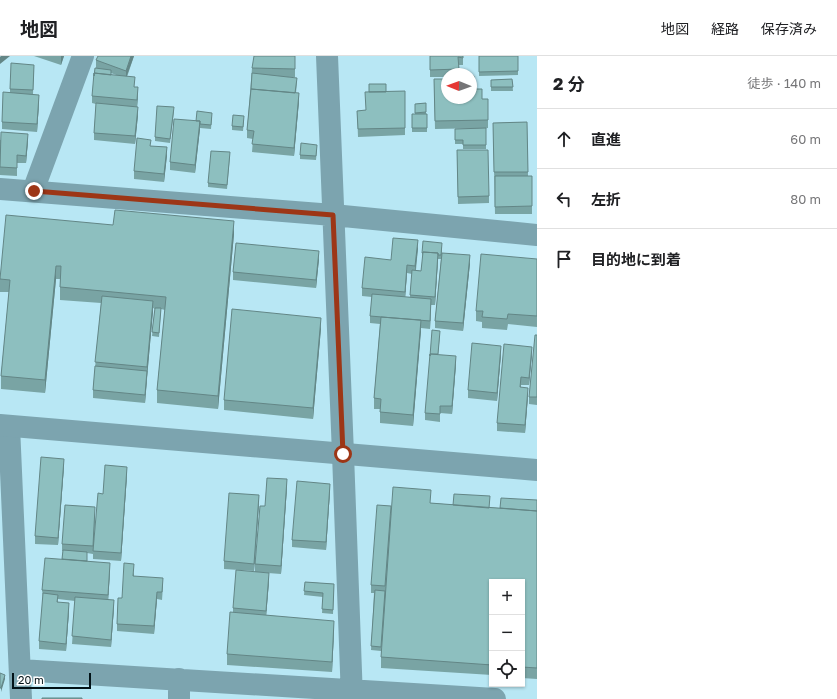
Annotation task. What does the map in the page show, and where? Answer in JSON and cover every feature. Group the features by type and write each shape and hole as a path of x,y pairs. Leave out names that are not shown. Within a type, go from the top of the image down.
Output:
{"street":[{"path":"34,191 83,56"},
{"path":"328,56 352,695"},
{"path":"0,188 333,215 537,235"},
{"path":"21,699 20,670 7,554 5,425 537,470"},
{"path":"20,670 179,689 496,699"}],"building":[{"path":"98,56 131,56 126,71 96,60"},
{"path":"254,56 295,56 295,69 252,68"},
{"path":"430,56 463,56 463,58 458,57 459,68 441,68 441,70 430,70"},
{"path":"479,56 518,56 518,71 479,72"},
{"path":"11,63 34,65 33,90 10,89"},
{"path":"95,68 111,70 111,75 94,73"},
{"path":"94,73 135,77 134,87 138,87 137,100 92,96"},
{"path":"252,73 297,78 295,93 251,89"},
{"path":"434,79 441,79 441,104 477,104 477,89 482,89 482,99 488,99 488,120 435,121"},
{"path":"512,79 513,87 491,87 491,80"},
{"path":"369,84 386,84 386,92 369,92"},
{"path":"251,89 299,93 294,148 252,144 254,131 247,130"},
{"path":"405,91 405,128 358,129 357,111 366,110 365,92"},
{"path":"3,92 39,95 37,124 2,122"},
{"path":"96,103 138,107 135,136 94,133"},
{"path":"426,103 426,112 415,113 415,104"},
{"path":"157,106 174,107 170,139 155,137"},
{"path":"197,111 212,113 211,125 200,124 200,121 196,121"},
{"path":"412,114 427,114 427,128 412,128"},
{"path":"233,115 244,116 243,127 232,126"},
{"path":"174,119 200,121 195,165 170,162"},
{"path":"527,122 528,172 494,172 493,123"},
{"path":"486,128 486,145 463,145 463,140 455,140 455,129"},
{"path":"1,132 28,134 26,156 17,155 17,168 0,167"},
{"path":"137,138 151,140 150,146 167,147 164,174 134,171"},
{"path":"301,143 317,145 316,156 300,155"},
{"path":"457,150 488,150 489,196 458,197"},
{"path":"211,151 230,152 227,185 208,183"},
{"path":"495,176 532,176 532,206 495,207"},
{"path":"115,210 234,221 218,396 157,390 166,297 60,287 61,266 56,266 45,380 1,376 10,280 0,279 6,215 113,225"},
{"path":"393,238 418,240 415,266 407,265 405,292 362,288 365,257 391,260"},
{"path":"423,241 442,243 441,255 438,255 438,253 422,253"},
{"path":"236,243 319,251 316,280 233,272"},
{"path":"423,252 438,253 435,297 410,295 412,270 421,271"},
{"path":"442,253 470,255 463,323 435,321"},
{"path":"481,254 537,259 537,316 508,314 507,319 482,317 483,311 476,311"},
{"path":"372,294 431,299 430,321 370,316"},
{"path":"102,296 153,301 147,367 95,362"},
{"path":"155,308 161,308 159,333 152,332"},
{"path":"232,309 321,318 313,408 224,400"},
{"path":"381,317 421,320 413,415 380,412 381,399 374,398"},
{"path":"432,330 440,331 438,354 430,354"},
{"path":"535,335 537,335 537,397 529,397"},
{"path":"472,343 501,346 497,393 468,390"},
{"path":"504,344 532,347 529,378 521,377 520,387 528,388 525,425 497,423"},
{"path":"430,354 456,356 452,406 440,406 440,414 425,413"},
{"path":"95,366 147,371 145,395 93,390"},
{"path":"41,457 64,459 58,538 35,536"},
{"path":"105,465 127,467 121,553 93,551 98,493 103,494"},
{"path":"267,478 287,479 281,566 255,564 260,506 265,506"},
{"path":"297,481 330,484 326,542 292,540"},
{"path":"393,487 431,490 430,503 537,511 537,668 525,667 525,579 489,579 489,665 381,657"},
{"path":"229,493 259,495 254,564 224,561"},
{"path":"454,494 490,496 489,508 453,505"},
{"path":"501,498 537,500 537,511 500,508"},
{"path":"65,505 95,507 93,546 62,544"},
{"path":"377,505 391,506 385,586 371,585"},
{"path":"63,550 87,552 87,561 62,559"},
{"path":"45,558 110,563 108,595 42,590"},
{"path":"124,563 134,564 133,576 163,578 162,592 157,592 154,626 117,624 118,598 122,598"},
{"path":"236,570 269,573 266,611 233,608"},
{"path":"305,582 334,584 333,610 322,609 323,593 304,591"},
{"path":"375,590 385,591 381,647 371,646"},
{"path":"43,593 58,595 57,602 69,603 66,644 39,641"},
{"path":"75,597 114,600 111,640 72,636"},
{"path":"230,612 334,621 332,662 227,654"},
{"path":"0,673 5,675 1,688 0,688"},
{"path":"82,698 82,699 42,699"}],"route":[{"path":"34,191 333,215 343,454"}]}
